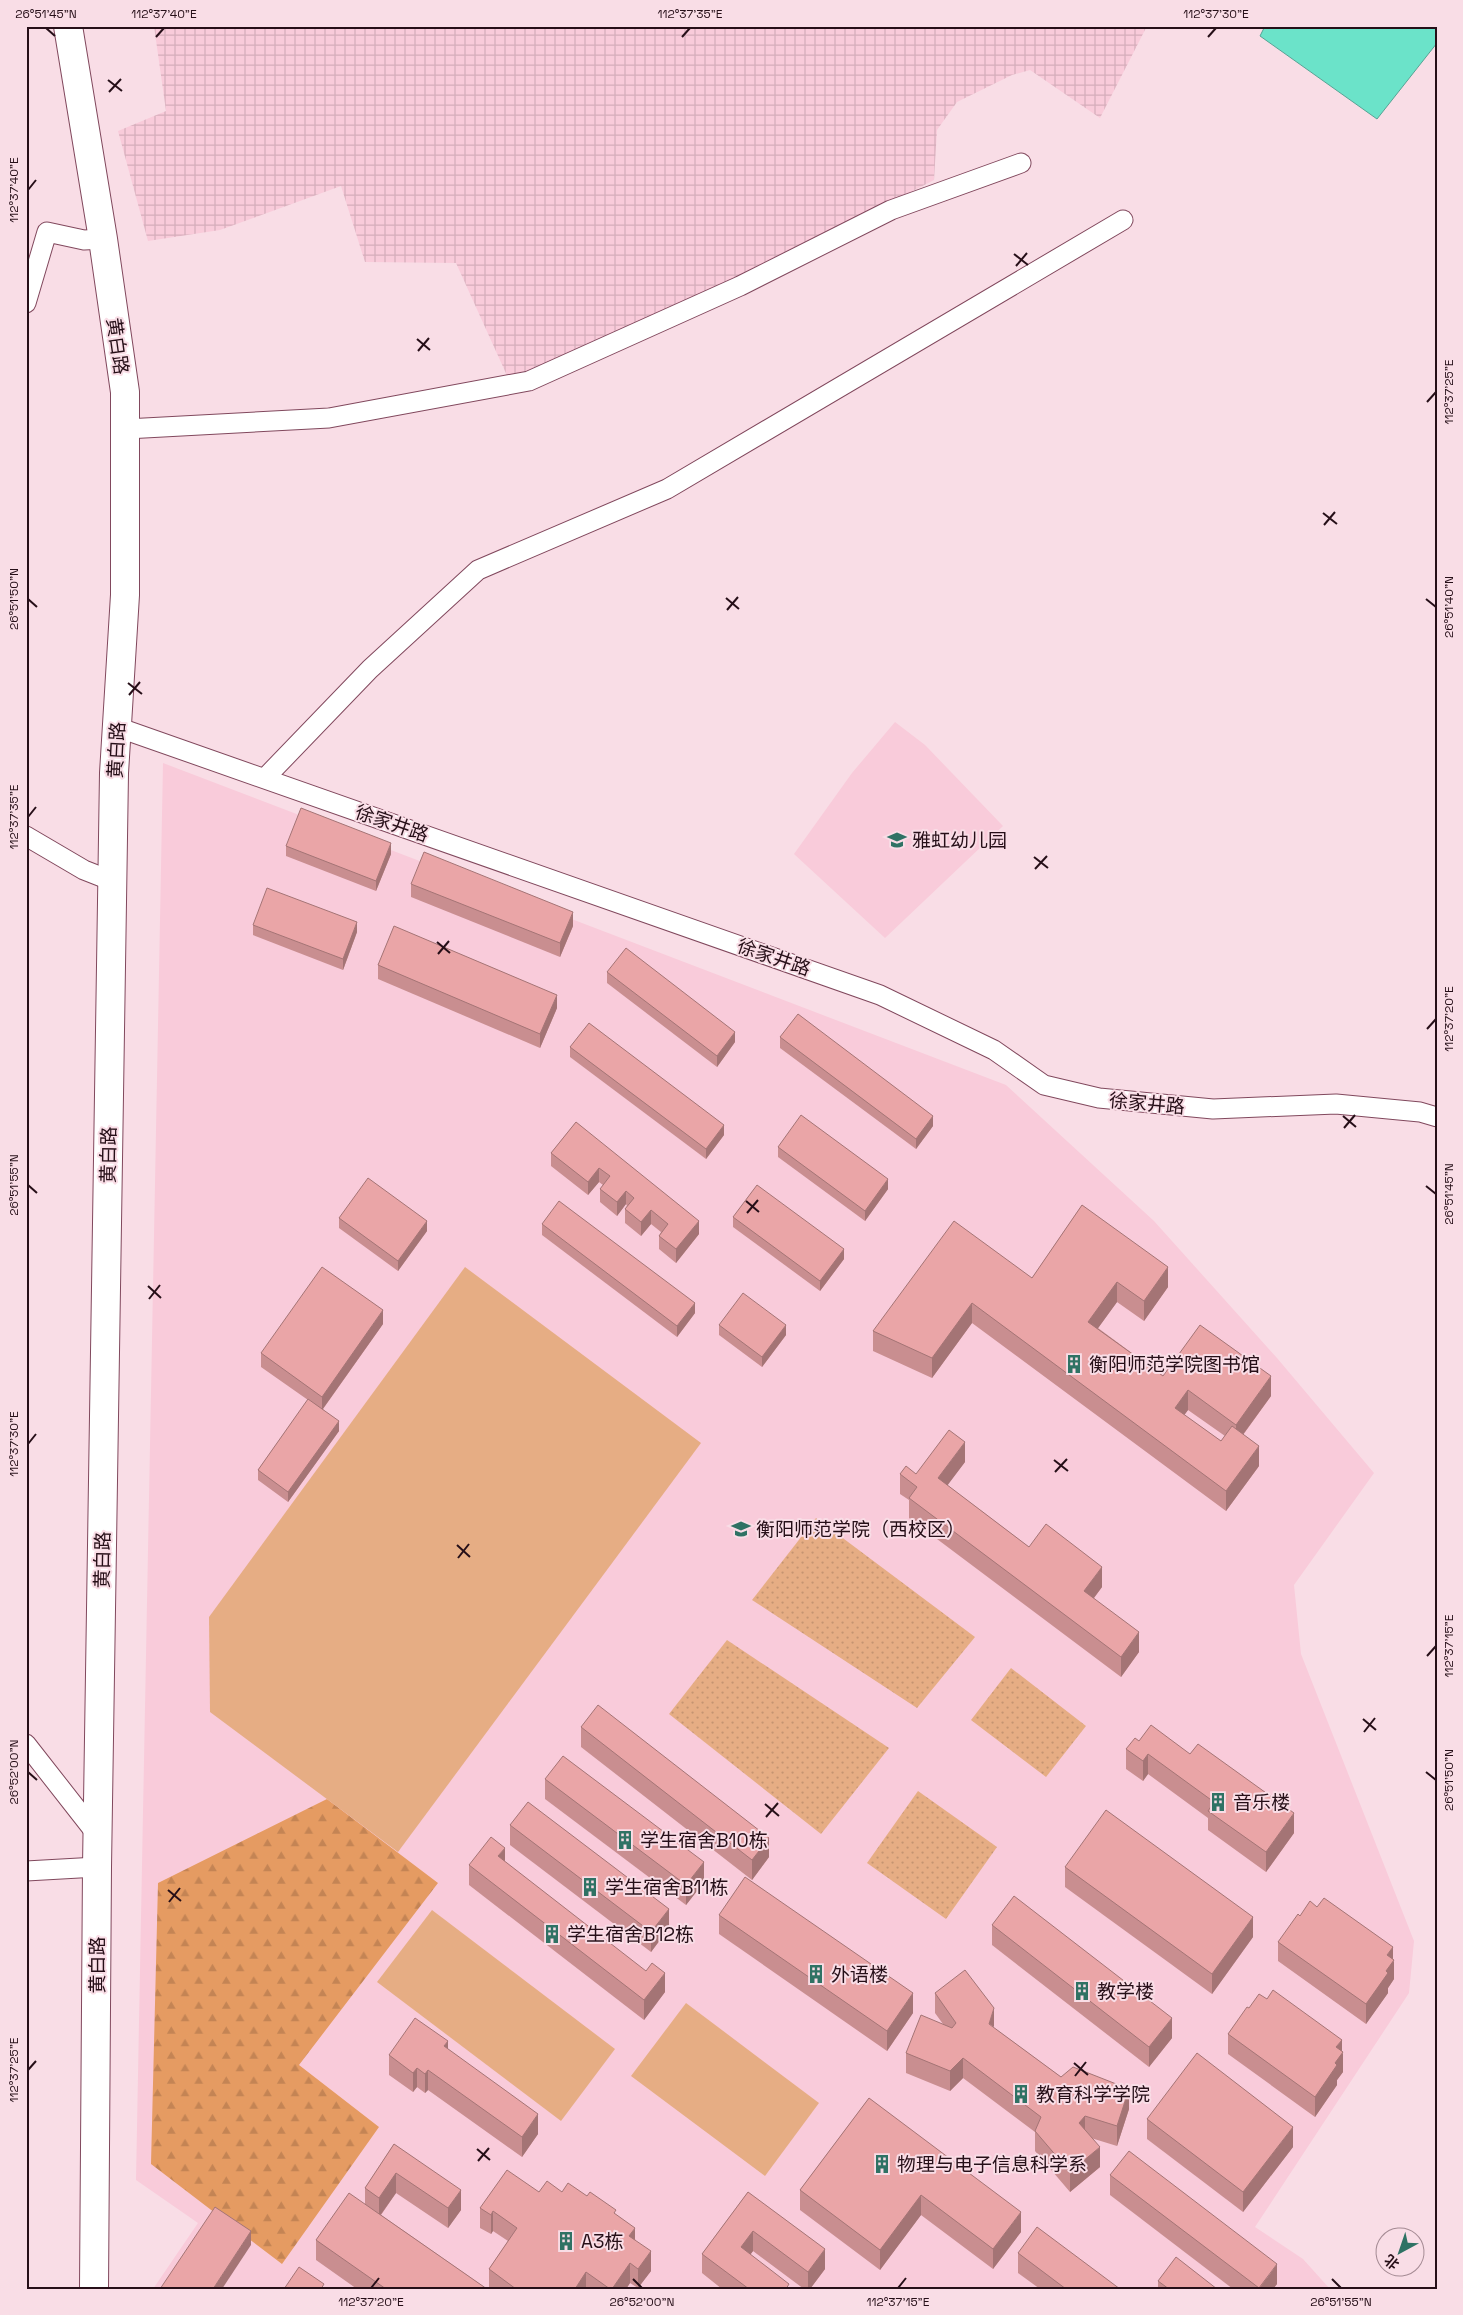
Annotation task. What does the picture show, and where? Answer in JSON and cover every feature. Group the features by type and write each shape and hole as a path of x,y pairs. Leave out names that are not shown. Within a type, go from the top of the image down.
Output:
{"main road":[{"name":"黄白路","path":"68,26 103,239 125,392 126,429 124,595 116,727 112,881 97,1867 94,2289"}],"street":[{"path":"126,429 329,418 529,381 740,286 891,210 1022,163"},
{"path":"265,778 370,669 478,570 666,489 1123,220"},
{"path":"26,303 47,232 84,240 103,239"},
{"name":"徐家井路","path":"116,727 880,995 994,1050 1044,1084 1099,1098 1203,1108 1336,1104 1420,1112 1437,1118"},
{"path":"26,836 84,870 112,881"},
{"path":"26,1744 98,1836"},
{"path":"26,1870 97,1867"}],"shaded area":[{"path":"154,26 1147,26 1100,118 1030,70 1012,75 957,102 937,130 934,180 739,281 509,380 456,263 365,262 341,186 220,230 148,241 118,131 166,111"},
{"path":"1265,26 1437,26 1437,43 1377,119 1260,36"},
{"name":"雅虹幼儿园","path":"895,722 925,745 1003,826 885,938 794,854 852,773"},
{"name":"衡阳师范学院（西校区）","path":"163,763 1006,1085 1154,1221 1277,1358 1374,1473 1294,1585 1301,1654 1414,1941 1409,1993 1255,2227 1303,2259 1330,2289 153,2289 198,2223 136,2180"},
{"path":"465,1267 701,1443 398,1852 210,1712 209,1617"},
{"path":"816,1518 975,1637 917,1708 752,1600"},
{"path":"727,1640 889,1748 821,1834 669,1714"},
{"path":"1011,1668 1086,1726 1046,1777 971,1720"},
{"path":"918,1791 997,1847 946,1919 867,1863"},
{"path":"432,1910 615,2049 561,2121 377,1982"},
{"path":"686,2003 819,2103 765,2176 631,2076"}],"green space":[{"path":"327,1799 438,1883 299,2065 379,2127 282,2264 151,2164 158,1883"}],"building":[{"path":"301,808 391,843 376,881 286,846"},
{"path":"424,852 573,912 560,943 411,884"},
{"path":"267,888 357,922 343,959 253,925"},
{"path":"394,926 557,995 540,1034 378,965"},
{"path":"626,948 735,1032 717,1056 607,972"},
{"path":"798,1014 933,1116 916,1139 780,1037"},
{"path":"589,1023 724,1125 706,1149 570,1047"},
{"path":"801,1115 888,1179 865,1211 778,1147"},
{"path":"576,1122 699,1221 676,1249 659,1236 668,1224 651,1210 641,1222 625,1209 634,1198 626,1191 617,1202 600,1189 610,1176 599,1168 588,1182 551,1153"},
{"path":"368,1178 427,1221 398,1261 339,1218"},
{"path":"757,1185 844,1249 820,1281 733,1217"},
{"path":"559,1201 695,1303 677,1326 542,1224"},
{"name":"衡阳师范学院图书馆","path":"1082,1205 1168,1267 1144,1301 1117,1282 1088,1322 1163,1376 1200,1325 1271,1376 1236,1425 1188,1390 1175,1408 1221,1441 1232,1426 1259,1446 1226,1491 972,1303 932,1358 873,1331 954,1221 1032,1278"},
{"path":"322,1267 383,1310 322,1397 261,1353"},
{"path":"743,1293 786,1325 762,1357 719,1325"},
{"path":"308,1399 339,1421 288,1492 258,1470"},
{"path":"949,1430 965,1442 938,1478 1029,1547 1046,1524 1102,1567 1084,1591 1139,1632 1121,1657 909,1498 917,1487 900,1474 906,1466 916,1474"},
{"path":"598,1705 769,1838 752,1860 581,1727"},
{"path":"1151,1725 1190,1754 1198,1744 1294,1813 1266,1852 1208,1811 1214,1802 1148,1754 1143,1761 1126,1749 1135,1738 1139,1741"},
{"path":"563,1756 704,1862 686,1885 545,1779"},
{"path":"528,1802 669,1909 651,1932 510,1825"},
{"path":"1106,1810 1253,1917 1212,1974 1065,1867"},
{"path":"491,1837 505,1848 498,1856 646,1971 652,1963 665,1973 644,2000 469,1865"},
{"name":"外语楼","path":"745,1877 913,1993 887,2031 719,1915"},
{"path":"1014,1896 1172,2018 1149,2047 992,1925"},
{"path":"1324,1898 1393,1947 1387,1955 1394,1960 1386,1971 1388,1973 1366,2004 1278,1942 1310,1901 1317,1907"},
{"name":"教育科学学院","path":"965,1970 994,2008 989,2024 1061,2077 1073,2067 1129,2089 1117,2126 1085,2116 1079,2123 1100,2147 1070,2172 1035,2131 1041,2117 963,2058 950,2071 906,2053 921,2015 952,2028 956,2023 935,1993"},
{"path":"1273,1990 1342,2040 1336,2047 1343,2052 1335,2063 1337,2065 1315,2097 1228,2034 1247,2007 1249,2008 1259,1994 1267,1999"},
{"path":"415,2018 448,2041 444,2046 538,2114 522,2137 428,2070 425,2074 417,2068 413,2073 389,2055"},
{"path":"1197,2053 1293,2127 1243,2192 1147,2119"},
{"name":"物理与电子信息科学系","path":"869,2098 1021,2212 993,2249 921,2195 880,2250 800,2190"},
{"path":"394,2144 461,2190 448,2208 396,2173 379,2198 365,2188"},
{"path":"1129,2151 1277,2264 1259,2288 1110,2175"},
{"name":"A3栋","path":"507,2170 539,2192 547,2181 562,2192 568,2183 587,2196 590,2192 616,2210 614,2213 635,2228 629,2236 651,2251 638,2269 630,2263 612,2289 586,2272 575,2289 516,2289 489,2269 517,2228 493,2211 491,2215 480,2208"},
{"path":"748,2192 825,2249 808,2272 753,2231 741,2247 789,2284 786,2289 749,2289 702,2254"},
{"path":"349,2193 487,2289 386,2289 316,2240"},
{"path":"215,2207 251,2231 213,2289 160,2289"},
{"path":"1037,2227 1120,2289 1066,2289 1018,2253"},
{"path":"1176,2257 1217,2289 1169,2289 1158,2281"},
{"path":"299,2267 324,2284 321,2289 284,2289"}],"place":[{"name":"雅虹幼儿园","path":"897,840"},
{"name":"衡阳师范学院图书馆","path":"1074,1364"},
{"name":"衡阳师范学院（西校区）","path":"741,1529"},
{"name":"音乐楼","path":"1218,1802"},
{"name":"学生宿舍B10栋","path":"625,1840"},
{"name":"学生宿舍B11栋","path":"590,1887"},
{"name":"学生宿舍B12栋","path":"552,1934"},
{"name":"外语楼","path":"816,1974"},
{"name":"教学楼","path":"1082,1991"},
{"name":"教育科学学院","path":"1021,2094"},
{"name":"物理与电子信息科学系","path":"882,2164"},
{"name":"A3栋","path":"566,2241"}]}
